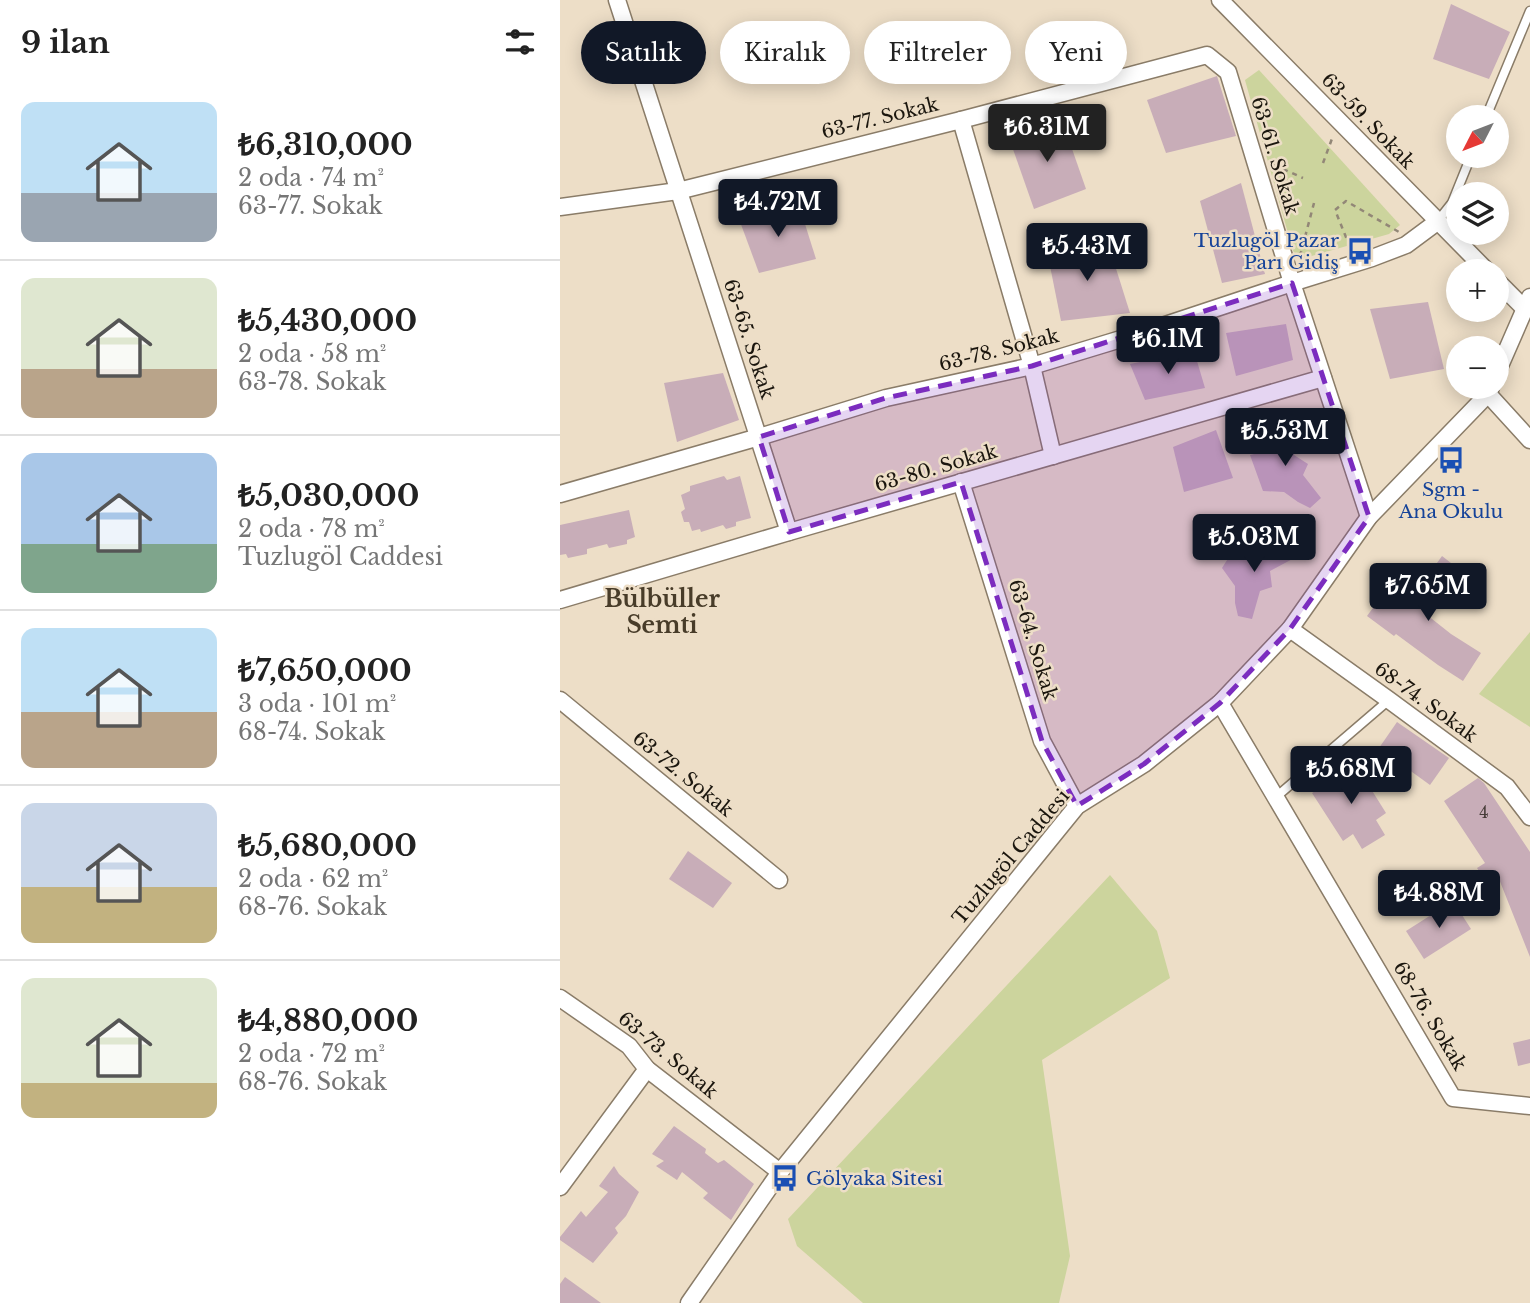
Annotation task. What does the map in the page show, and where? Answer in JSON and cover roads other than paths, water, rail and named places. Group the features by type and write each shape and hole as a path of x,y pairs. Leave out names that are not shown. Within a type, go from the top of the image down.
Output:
{"street":[{"name":"63-65. Sokak","path":"617,0 789,532"},
{"name":"63-59. Sokak","path":"1220,0 1475,259"},
{"name":"63-77. Sokak","path":"560,207 678,191 1207,55"},
{"name":"63-61. Sokak","path":"1207,55 1228,72 1291,281 1369,517"},
{"path":"961,120 1032,366 1053,456"},
{"name":"63-78. Sokak","path":"560,495 886,398 1032,366 1144,332 1406,245 1437,222"},
{"path":"1509,290 1527,303 1509,344"},
{"name":"63-80. Sokak","path":"560,600 1323,378"},
{"name":"Tuzlugöl Caddesi","path":"689,1303 780,1172 1077,806 1144,764 1220,703 1290,629 1369,517 1480,399"},
{"path":"1496,399 1530,440"},
{"name":"63-64. Sokak","path":"961,482 1042,741 1077,806"},
{"name":"68-74. Sokak","path":"1290,629 1507,787 1530,817"},
{"name":"63-72. Sokak","path":"560,700 779,880"},
{"name":"68-76. Sokak","path":"1220,703 1453,1098 1530,1106"},
{"name":"63-73. Sokak","path":"560,998 629,1046 647,1069 780,1172"},
{"path":"560,1187 647,1069"}],"lane":[{"path":"1491,105 1530,11"},
{"path":"1437,222 1452,203 1466,168"},
{"path":"1276,797 1389,699"}],"place":[{"name":"Tuzlugöl Pazar Parı Gidiş","path":"1360,251"},
{"name":"Sgm - Ana Okulu","path":"1451,460"},
{"name":"Gölyaka Sitesi","path":"785,1178"}],"district":[{"name":"Bülbüller Semti","path":"662,612"}]}
